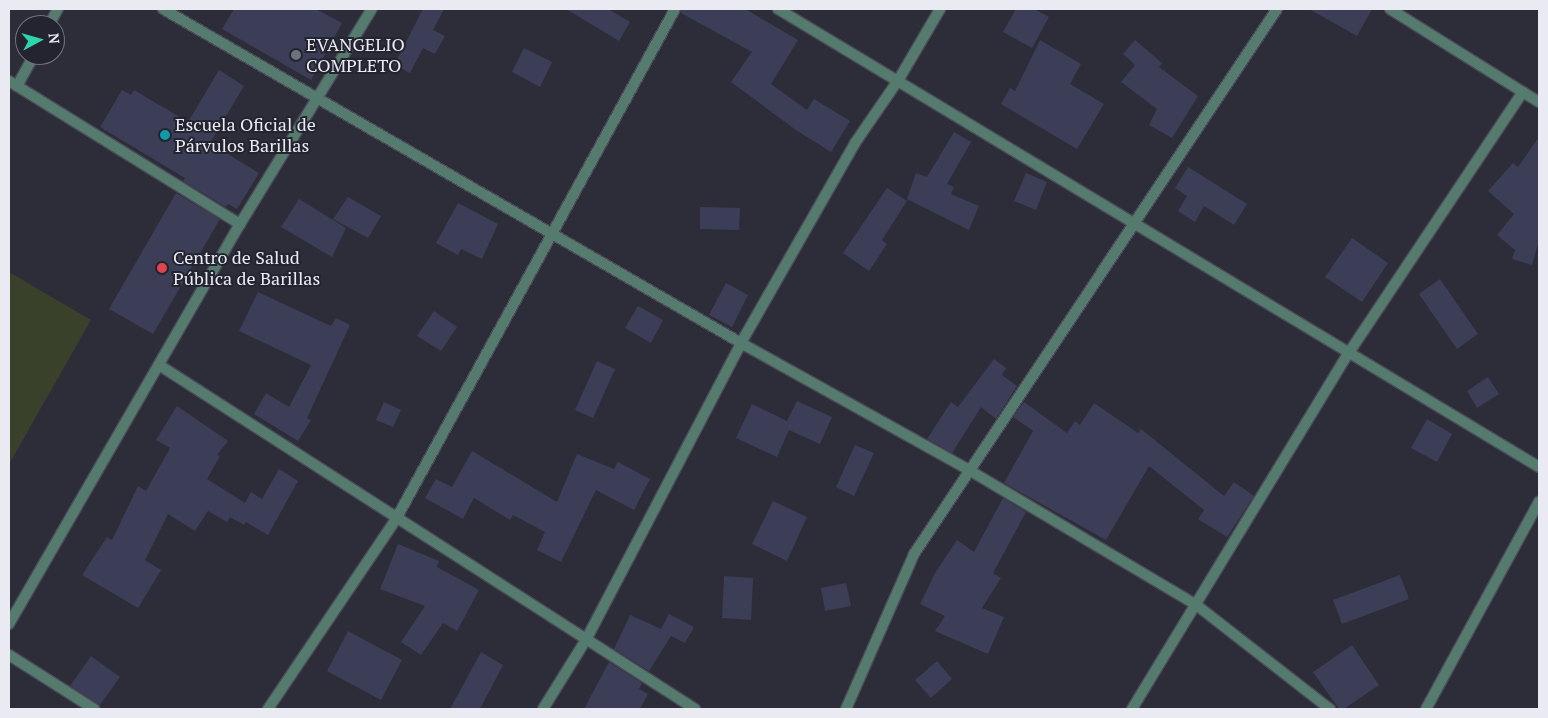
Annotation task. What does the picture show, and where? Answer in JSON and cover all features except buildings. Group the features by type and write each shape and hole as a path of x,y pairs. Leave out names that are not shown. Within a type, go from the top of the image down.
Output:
{"street":[{"path":"163,9 315,99 552,232 741,343 969,470 1195,604 1330,709"},
{"path":"9,624 240,224 372,9"},
{"path":"268,709 396,519 675,9"},
{"path":"778,9 899,79 1136,222 1348,354 1539,467"},
{"path":"543,709 587,638 741,343 855,143 899,79 940,9"},
{"path":"846,709 914,554 1277,9"},
{"path":"1390,9 1539,102"},
{"path":"27,65 13,84 240,224"},
{"path":"1132,709 1348,354 1523,92"},
{"path":"159,365 396,519 587,638 695,709"},
{"path":"1426,709 1539,502"},
{"path":"9,655 94,709"}],"green space":[{"path":"9,272 91,320 9,464"}],"place":[{"name":"EVANGELIO COMPLETO","path":"296,55"},
{"name":"Escuela Oficial de Párvulos Barillas","path":"165,135"},
{"name":"Centro de Salud Pública de Barillas","path":"162,268"}]}
